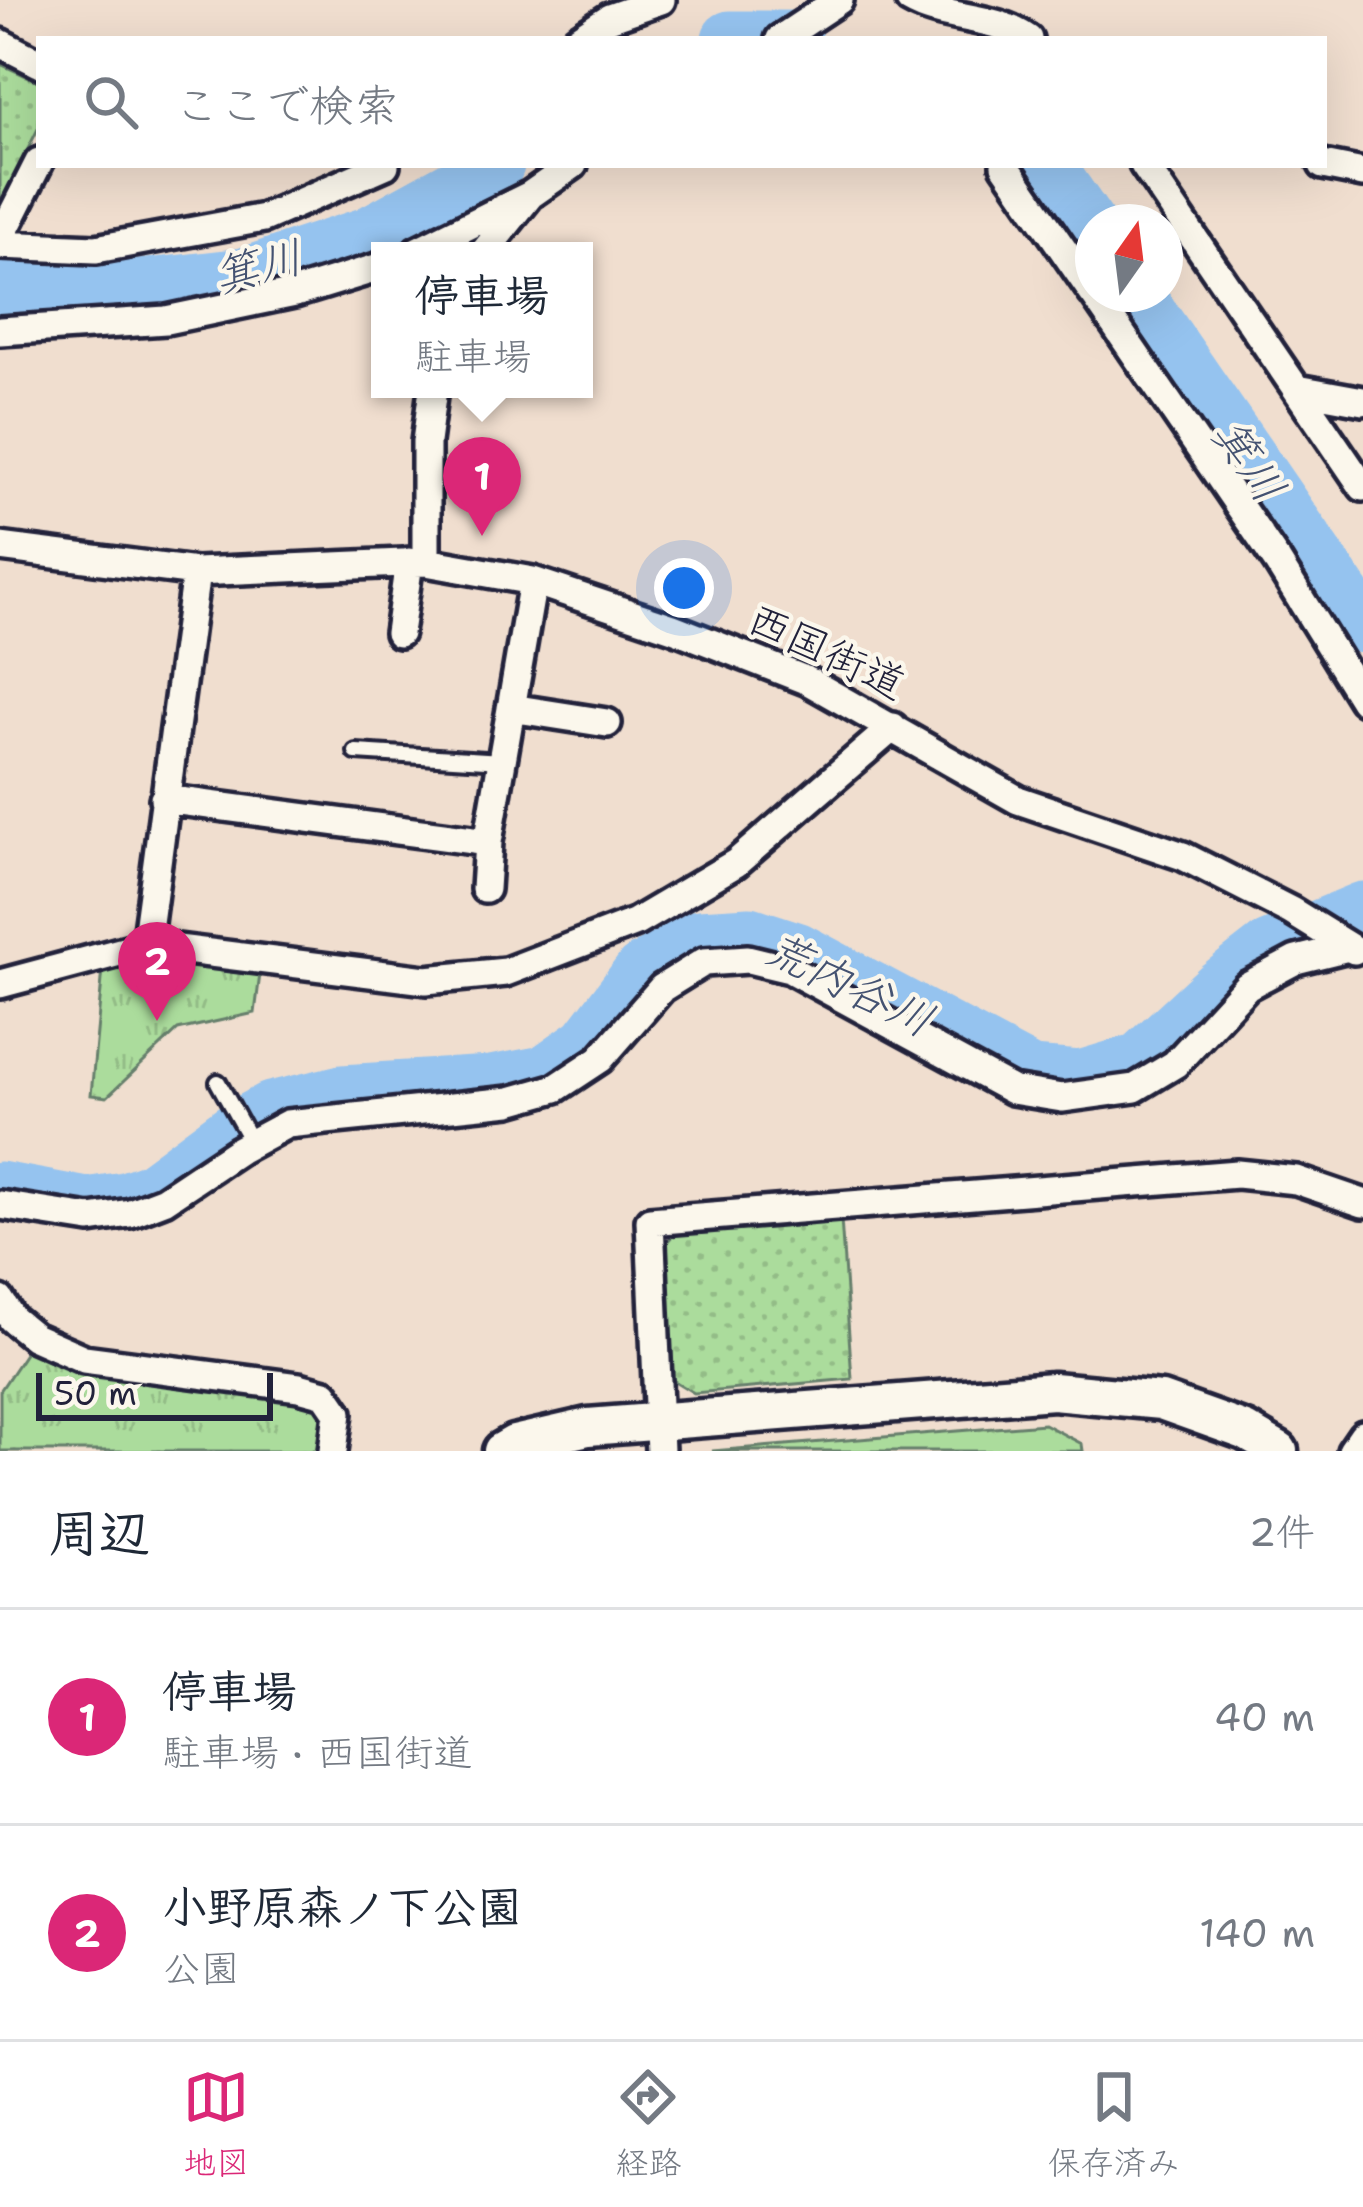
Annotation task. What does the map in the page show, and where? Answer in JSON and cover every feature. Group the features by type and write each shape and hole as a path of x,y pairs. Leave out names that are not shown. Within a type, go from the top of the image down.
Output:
{"street":[{"path":"582,36 609,18 662,0"},
{"path":"910,0 931,12 1013,28 1024,36"},
{"path":"784,36 832,1"},
{"path":"0,43 36,61"},
{"path":"1327,166 1363,173"},
{"path":"36,168 0,242 96,249 265,218 378,168"},
{"path":"435,242 530,195 569,168"},
{"path":"1007,168 1075,268"},
{"path":"1146,168 1363,488"},
{"path":"492,242 530,195"},
{"path":"0,331 166,320 295,293 371,270"},
{"path":"1105,312 1277,561 1363,700"},
{"path":"1297,389 1363,401"},
{"path":"399,633 417,562 432,398"},
{"name":"西国街道","path":"0,547 196,572 417,562 533,581 673,628 808,681 1018,800 1183,856 1291,911 1356,951"},
{"path":"146,945 196,572"},
{"path":"485,889 488,842 533,581"},
{"path":"511,708 607,723"},
{"path":"0,984 146,945 426,980 506,972 636,922 736,863 893,727"},
{"path":"164,799 488,842"},
{"path":"0,1205 90,1220 130,1213 164,1200 245,1129 510,1101 556,1088 600,1059 662,988 704,962 748,959 789,970 1012,1090 1062,1098 1135,1088 1175,1064 1247,986 1296,959 1356,951"},
{"path":"659,1435 650,1221 1237,1174 1296,1180 1363,1203"},
{"path":"0,1300 34,1337 84,1359 325,1394 338,1413 333,1451"},
{"path":"502,1451 588,1426 659,1435 1053,1391 1161,1401 1245,1431 1279,1451"},
{"path":"1352,1451 1363,1435"}],"lane":[{"path":"356,752 502,761"},
{"path":"218,1082 245,1129"}],"green space":[{"path":"0,64 36,81 36,133 0,205"},
{"path":"139,960 260,974 255,1013 178,1030 107,1097 91,1095 103,969"},
{"path":"841,1219 852,1379 694,1393 671,1379 665,1244 678,1230"},
{"path":"28,1349 54,1364 317,1401 327,1416 322,1451 0,1451 0,1391"},
{"path":"1044,1424 1082,1444 1083,1451 712,1451"}],"waterway":[{"name":"箕川","path":"0,289 121,290 244,276 368,235 491,168"},
{"name":"箕川","path":"1048,168 1075,207"},
{"name":"箕川","path":"1147,312 1363,625"},
{"name":"荒内谷川","path":"0,1190 87,1206 125,1200 153,1190 233,1131 271,1110 342,1093 491,1084 544,1074 588,1043 642,972 699,938 750,935 796,950 1031,1075 1080,1079 1140,1061 1269,949 1363,910"}],"place":[{"name":"停車場","path":"482,536"},
{"name":"小野原森ノ下公園","path":"157,1021"}]}
